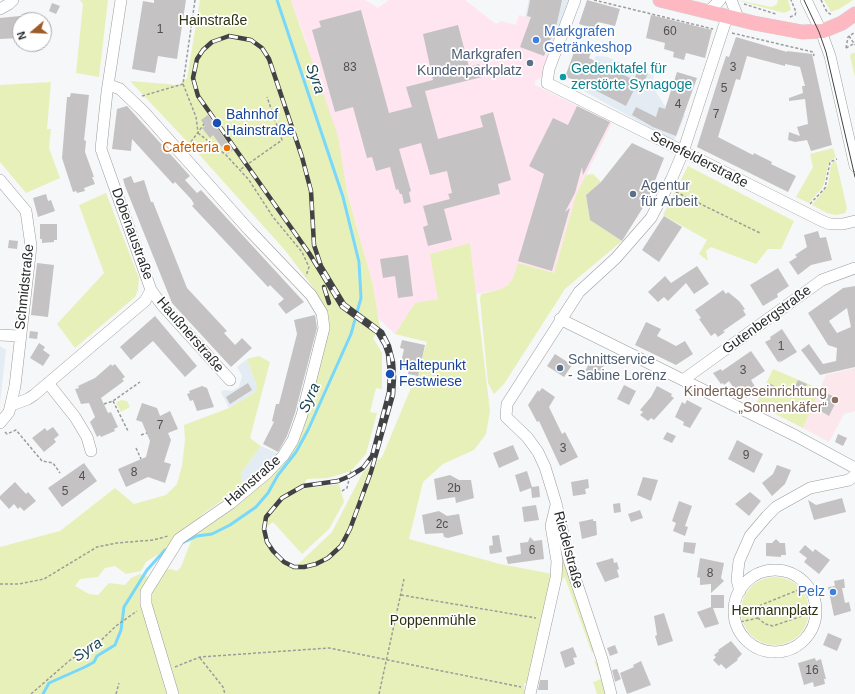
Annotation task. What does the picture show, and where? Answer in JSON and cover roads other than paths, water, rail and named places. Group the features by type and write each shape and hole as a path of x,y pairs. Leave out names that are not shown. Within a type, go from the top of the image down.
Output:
{"main road":[{"path":"660,0 790,31 811,33 842,23 855,14"}],"street":[{"path":"0,9 13,0"},
{"name":"Dobenaustraße","path":"12,405 28,399 48,383 146,301 151,290 102,149 121,0"},
{"name":"Senefelderstraße","path":"575,0 549,69 547,83 805,213 830,224 842,224 855,221"},
{"path":"708,12 720,0"},
{"path":"806,0 821,31 834,72 855,166"},
{"path":"734,1 733,18 723,31 683,152 667,188 651,218 633,240 579,292 560,319 796,436 855,468"},
{"name":"Hainstraße","path":"109,85 120,88 144,112 249,230 311,295 322,313 324,328 302,415 293,440 283,456 267,474 231,503 182,536 146,592 146,604 173,694"},
{"name":"Schmidstraße","path":"0,180 26,211 31,246 19,336 12,405"},
{"name":"Gutenbergstraße","path":"683,380 822,280 855,268"},
{"name":"Haußnerstraße","path":"151,290 162,305 230,380"},
{"name":"Riedelstraße","path":"560,319 512,394 507,404 506,417 517,425 538,452 556,503 569,560 602,659 611,694"},
{"path":"0,335 19,336"},
{"path":"48,383 75,417 87,437 91,451"},
{"path":"2,426 12,405"},
{"path":"740,591 744,584 757,574 772,570 788,572 811,585 819,610 814,624 806,638 794,648 778,652 770,652 755,647 743,636 733,624 735,606 740,591 737,580 739,561 750,536 776,507 810,488 849,480 855,475"},
{"path":"530,691 556,578 557,561 551,526 556,503"}],"waterway":[{"name":"Syra","path":"182,543 197,536 212,534 230,525 256,507 268,493 278,475 296,452 308,430 351,334 361,298 359,262 343,197 277,0"},
{"name":"Syra","path":"43,694 49,683 94,662 97,656 115,645 121,630 124,607 147,570 165,550 169,549"}],"tram line":[{"path":"804,0 819,32 826,52 855,177"}],"railway":[{"path":"229,36 251,40 262,48 269,59 302,157 311,191 314,245 321,266 344,304 382,332 389,346 393,362 393,395 371,472 350,529 341,546 328,558 316,564 304,567 294,567 284,562 273,551 267,542 264,529 266,517 282,498 303,486 338,481 350,476 363,468 372,456 389,392 390,374 388,354 378,333 342,307 309,253 198,96 193,78 197,59 203,50 212,42 229,36"},
{"path":"324,287 329,303"}],"place":[{"name":"Markgrafen Getränkeshop","path":"536,40"},
{"name":"Markgrafen Kundenparkplatz","path":"530,63"},
{"name":"Gedenktafel für zerstörte Synagoge","path":"563,77"},
{"name":"Bahnhof Hainstraße","path":"217,123"},
{"name":"Cafeteria","path":"227,148"},
{"name":"Agentur für Arbeit","path":"633,194"},
{"name":"Schnittservice - Sabine Lorenz","path":"560,368"},
{"name":"Haltepunkt Festwiese","path":"390,374"},
{"name":"Kindertageseinrichtung „Sonnenkäfer“","path":"835,400"},
{"name":"Pelz","path":"833,592"}],"park label":[{"name":"Hermannplatz","path":"775,611"},
{"name":"Poppenmühle","path":"433,621"}]}
